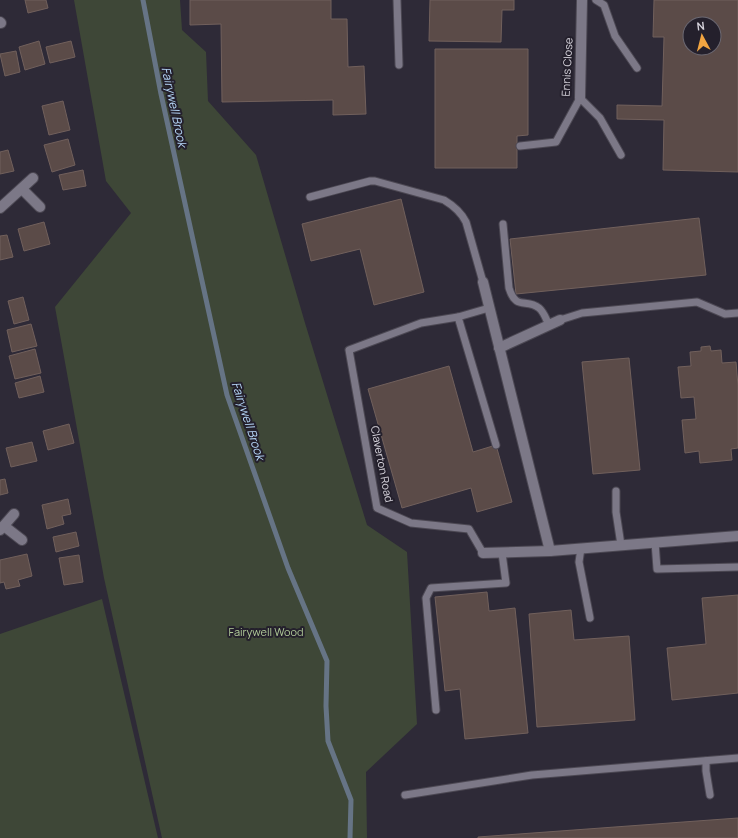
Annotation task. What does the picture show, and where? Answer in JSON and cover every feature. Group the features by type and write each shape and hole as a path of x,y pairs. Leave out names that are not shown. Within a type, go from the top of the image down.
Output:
{"street":[{"name":"Ennis Close","path":"580,98 582,0"},
{"path":"0,208 33,178"},
{"path":"22,188 40,207"},
{"path":"483,282 550,551"},
{"path":"499,348 560,320"},
{"path":"14,514 2,528 22,540"},
{"name":"Claverton Road","path":"483,553 550,551 738,536"}],"lane":[{"path":"397,0 399,65"},
{"path":"596,0 604,6 615,36 637,68"},
{"path":"580,98 600,118 621,155"},
{"name":"Ennis Close","path":"520,146 556,142 580,98"},
{"path":"310,197 375,181 444,200 454,206 465,218 483,282"},
{"path":"504,224 510,294 518,302 538,307 543,312 549,325"},
{"path":"560,320 582,313 697,302 725,314 738,313"},
{"path":"489,308 458,317 496,445"},
{"name":"Claverton Road","path":"458,317 421,323 349,350 376,508 411,523 469,529 483,553"},
{"path":"616,491 616,512 621,545"},
{"path":"655,542 657,569 738,567"},
{"path":"581,548 579,562 590,618"},
{"path":"436,710 426,598 431,588 506,583 502,553"},
{"path":"405,795 532,775 738,758"},
{"path":"706,761 710,795"}],"green space":[{"name":"Fairywell Wood","path":"74,0 180,0 182,30 206,52 208,101 256,155 305,323 367,525 407,552 417,724 366,772 367,838 162,838 104,578 55,307 131,213 106,181"},
{"path":"102,599 158,838 0,838 0,634"}],"building":[{"path":"25,0 46,0 48,8 28,13"},
{"path":"190,0 331,0 331,19 347,19 348,67 364,66 366,114 333,115 333,100 222,102 221,24 190,25"},
{"path":"430,0 514,0 514,10 502,10 501,42 429,41"},
{"path":"654,0 738,0 738,172 663,170 664,120 617,119 617,105 662,106 664,37 653,37"},
{"path":"39,41 45,64 25,70 19,47"},
{"path":"71,41 75,57 50,63 46,47"},
{"path":"435,49 528,49 528,135 517,136 517,168 435,168"},
{"path":"16,51 20,72 5,76 0,54"},
{"path":"63,101 70,130 49,135 42,106"},
{"path":"68,139 75,165 52,172 44,145"},
{"path":"8,150 14,171 0,174 0,152"},
{"path":"83,170 86,186 63,190 59,175"},
{"path":"401,199 424,292 374,305 360,249 311,261 302,224"},
{"path":"699,218 706,275 516,294 510,239"},
{"path":"44,222 50,244 24,251 18,229"},
{"path":"7,235 13,257 0,260 0,236"},
{"path":"23,297 29,320 14,324 8,301"},
{"path":"31,324 37,346 12,352 7,330"},
{"path":"710,346 711,351 721,350 722,363 736,362 738,386 738,448 731,449 732,460 700,463 699,451 685,453 682,420 696,419 694,397 681,398 678,367 691,366 690,352 701,351 701,347"},
{"path":"35,349 41,373 15,379 9,356"},
{"path":"629,358 640,470 593,474 582,362"},
{"path":"449,366 473,452 496,445 512,502 477,512 471,488 402,508 368,389"},
{"path":"40,376 44,392 19,398 15,383"},
{"path":"69,424 74,443 48,450 43,431"},
{"path":"32,442 37,461 11,467 6,448"},
{"path":"5,479 8,493 0,495 0,480"},
{"path":"68,499 71,514 62,516 64,524 47,529 42,505"},
{"path":"76,532 79,546 56,552 53,537"},
{"path":"27,554 32,576 18,580 20,586 6,589 4,582 0,583 0,560"},
{"path":"79,555 83,582 64,585 59,558"},
{"path":"487,592 489,611 515,608 528,733 465,739 460,689 445,691 435,597"},
{"path":"738,595 738,693 672,700 667,648 706,644 702,598"},
{"path":"571,610 574,640 629,636 635,720 537,727 529,614"},
{"path":"738,818 738,838 478,838 478,837"}],"waterway":[{"name":"Fairywell Brook","path":"143,0 161,94 227,395 288,568 327,661 326,706 328,741 351,800 350,838"}]}
